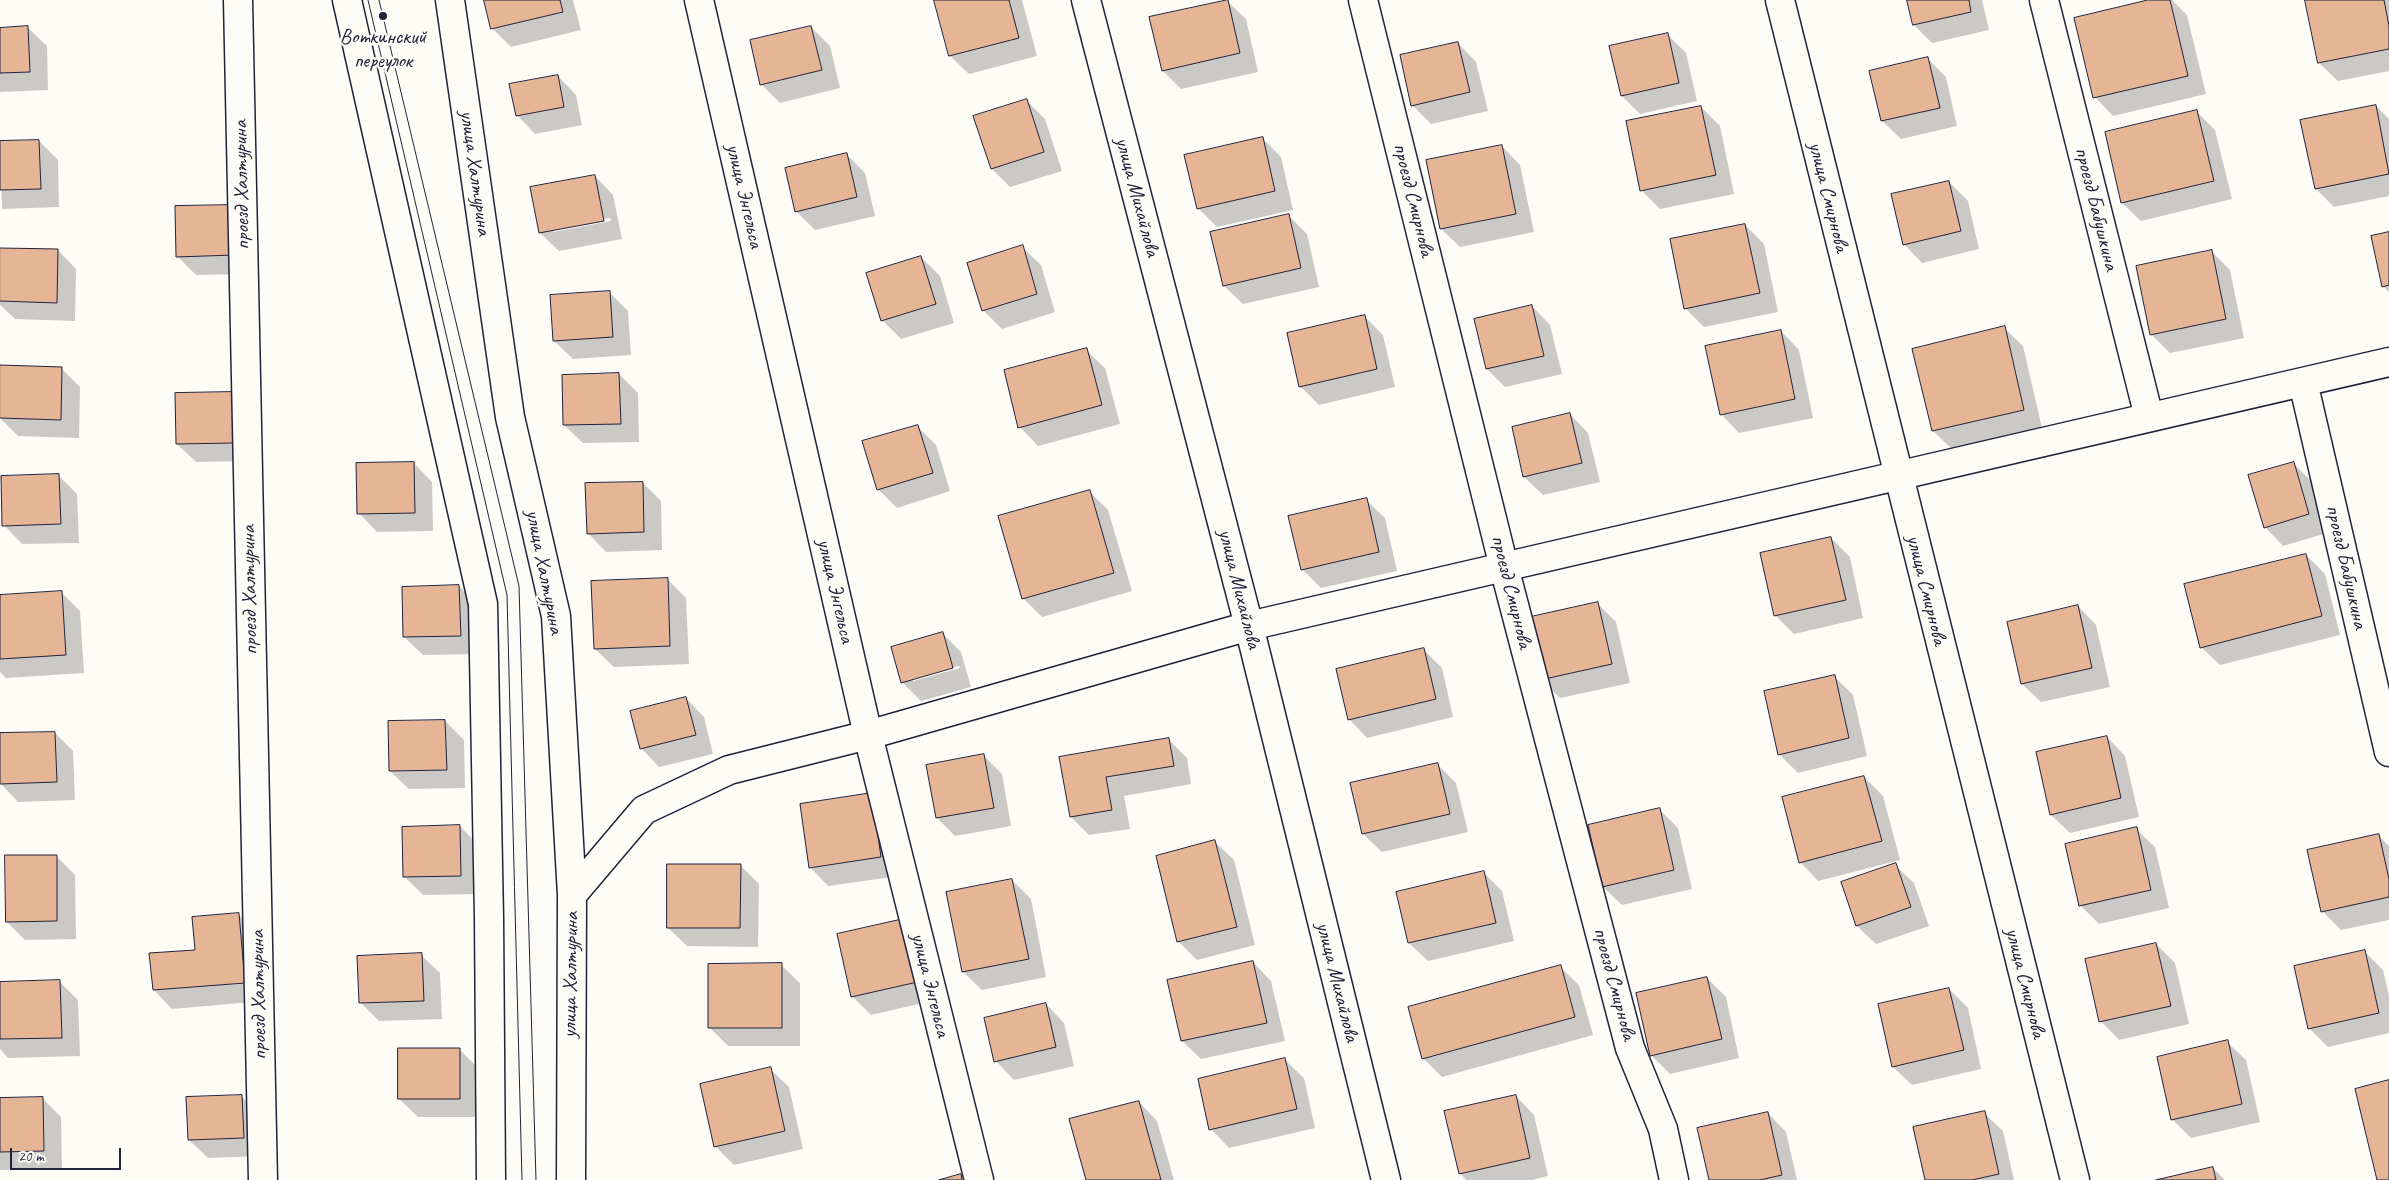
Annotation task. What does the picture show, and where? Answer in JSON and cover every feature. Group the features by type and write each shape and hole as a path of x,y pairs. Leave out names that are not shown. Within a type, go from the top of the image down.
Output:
{"street":[{"name":"проезд Халтурина","path":"238,0 263,1180"},
{"path":"347,0 483,604 489,908 491,1180"},
{"name":"улица Халтурина","path":"450,0 510,418 556,616 572,895 571,1180"},
{"name":"улица Энгельса","path":"699,0 868,735 979,1180"},
{"name":"улица Михайлова","path":"1086,0 1249,626 1386,1180"},
{"name":"проезд Смирнова","path":"1363,0 1504,567 1630,1048 1664,1129 1674,1180"},
{"name":"улица Смирнова","path":"1780,0 1897,476 2075,1180"},
{"name":"проезд Бабушкина","path":"2044,0 2148,418"},
{"path":"572,895 644,810 728,770 868,735 1249,626 2389,362"},
{"name":"проезд Бабушкина","path":"2303,382 2389,752"}],"building":[{"path":"484,0 560,0 563,12 491,29"},
{"path":"934,0 1009,0 1019,38 949,56"},
{"path":"1228,0 1240,53 1162,71 1149,17"},
{"path":"1907,0 1969,0 1971,12 1913,25"},
{"path":"2148,0 2170,0 2188,76 2093,98 2074,18"},
{"path":"2305,0 2384,0 2389,26 2389,49 2318,63"},
{"path":"28,26 30,72 0,73 0,28"},
{"path":"811,26 822,70 760,85 750,40"},
{"path":"1668,33 1679,83 1621,96 1609,46"},
{"path":"1458,42 1470,92 1411,106 1400,55"},
{"path":"1928,57 1940,108 1881,121 1869,71"},
{"path":"558,75 564,107 516,116 509,84"},
{"path":"1027,99 1044,152 991,169 973,116"},
{"path":"2376,105 2389,174 2315,189 2300,120"},
{"path":"1701,106 1716,175 1640,191 1626,121"},
{"path":"2197,110 2214,181 2121,203 2105,132"},
{"path":"1263,137 1275,191 1197,209 1184,155"},
{"path":"39,140 41,189 0,190 0,141"},
{"path":"1502,145 1516,214 1440,229 1426,160"},
{"path":"847,153 857,197 795,212 785,168"},
{"path":"595,175 604,221 539,233 530,187"},
{"path":"1949,181 1961,231 1903,245 1891,194"},
{"path":"233,205 234,255 176,257 175,206"},
{"path":"1289,214 1301,268 1223,286 1210,232"},
{"path":"1745,224 1760,293 1684,309 1670,239"},
{"path":"2389,232 2389,285 2382,287 2371,236"},
{"path":"1023,245 1037,294 982,311 967,263"},
{"path":"0,248 58,249 57,303 0,301"},
{"path":"2212,250 2226,319 2150,335 2136,266"},
{"path":"921,256 936,304 881,321 866,273"},
{"path":"610,291 613,337 553,341 550,295"},
{"path":"1532,305 1544,356 1486,369 1474,319"},
{"path":"1365,315 1377,369 1299,387 1287,333"},
{"path":"2005,326 2024,410 1932,431 1912,349"},
{"path":"1781,330 1795,399 1720,415 1705,346"},
{"path":"1087,348 1102,405 1018,428 1004,370"},
{"path":"0,365 62,367 61,420 0,418"},
{"path":"619,373 621,424 563,425 562,375"},
{"path":"232,392 234,443 176,444 175,393"},
{"path":"1570,413 1582,463 1523,477 1512,427"},
{"path":"918,425 933,473 877,490 862,441"},
{"path":"414,462 415,513 357,514 356,463"},
{"path":"2294,462 2309,514 2264,528 2248,475"},
{"path":"59,474 61,524 2,526 1,476"},
{"path":"643,482 644,532 587,534 585,483"},
{"path":"1090,490 1114,573 1022,599 998,516"},
{"path":"1367,498 1379,552 1301,570 1288,516"},
{"path":"1831,537 1846,600 1774,616 1760,553"},
{"path":"2306,554 2322,616 2200,648 2184,584"},
{"path":"668,578 670,646 594,649 591,581"},
{"path":"459,585 461,636 403,637 402,587"},
{"path":"62,591 66,655 0,659 0,595"},
{"path":"1598,602 1612,664 1540,680 1526,618"},
{"path":"2078,605 2092,668 2021,684 2007,622"},
{"path":"943,632 953,668 901,683 891,647"},
{"path":"1424,648 1436,699 1348,720 1336,669"},
{"path":"1835,675 1849,738 1778,755 1764,691"},
{"path":"686,697 696,735 640,749 630,711"},
{"path":"445,720 447,770 389,771 388,721"},
{"path":"55,732 57,782 0,784 0,733"},
{"path":"2107,736 2121,798 2050,815 2036,752"},
{"path":"1169,738 1174,766 1106,777 1112,810 1070,817 1059,757"},
{"path":"984,754 994,808 936,818 926,765"},
{"path":"1438,763 1450,814 1362,834 1350,783"},
{"path":"1864,776 1882,841 1799,863 1782,797"},
{"path":"872,793 881,857 809,868 800,804"},
{"path":"1660,808 1674,870 1602,887 1588,825"},
{"path":"460,825 461,876 403,877 402,827"},
{"path":"2137,827 2151,890 2079,906 2065,844"},
{"path":"2379,834 2389,879 2389,897 2321,912 2307,850"},
{"path":"1215,840 1237,927 1177,942 1156,856"},
{"path":"5,855 57,855 57,921 6,922"},
{"path":"1896,863 1911,907 1856,926 1841,882"},
{"path":"667,864 741,864 740,928 667,928"},
{"path":"1484,871 1496,923 1408,943 1396,892"},
{"path":"1012,879 1029,959 962,972 946,892"},
{"path":"239,913 245,983 153,990 149,953 195,950 192,917"},
{"path":"908,918 922,981 851,997 837,934"},
{"path":"2156,943 2171,1006 2099,1022 2085,959"},
{"path":"2365,950 2379,1013 2308,1029 2294,966"},
{"path":"422,953 424,1001 359,1003 357,956"},
{"path":"1253,961 1267,1023 1181,1041 1167,980"},
{"path":"782,963 782,1028 708,1028 708,964"},
{"path":"1561,965 1575,1017 1422,1059 1408,1007"},
{"path":"1707,977 1722,1039 1650,1056 1636,993"},
{"path":"60,980 62,1038 0,1039 0,982"},
{"path":"1949,988 1964,1050 1892,1067 1878,1004"},
{"path":"1046,1003 1056,1047 994,1062 984,1018"},
{"path":"2228,1040 2242,1104 2171,1120 2157,1057"},
{"path":"398,1048 460,1048 460,1099 398,1099"},
{"path":"1285,1058 1297,1109 1209,1130 1198,1079"},
{"path":"771,1067 785,1131 714,1147 700,1084"},
{"path":"2389,1080 2389,1180 2377,1180 2355,1089"},
{"path":"242,1095 244,1138 188,1140 186,1097"},
{"path":"1516,1095 1530,1158 1459,1174 1444,1111"},
{"path":"43,1097 44,1151 0,1152 0,1098"},
{"path":"1139,1101 1161,1180 1086,1180 1069,1119"},
{"path":"1985,1111 1999,1174 1972,1180 1925,1180 1913,1127"},
{"path":"1768,1112 1782,1175 1760,1180 1709,1180 1697,1128"},
{"path":"2213,1167 2216,1180 2156,1180"},
{"path":"961,1174 962,1180 939,1180"}],"tram line":[{"path":"368,0 507,595 522,1180"},
{"path":"379,0 519,586 536,1180"}],"place":[{"name":"Воткинский переулок","path":"383,16"}]}
